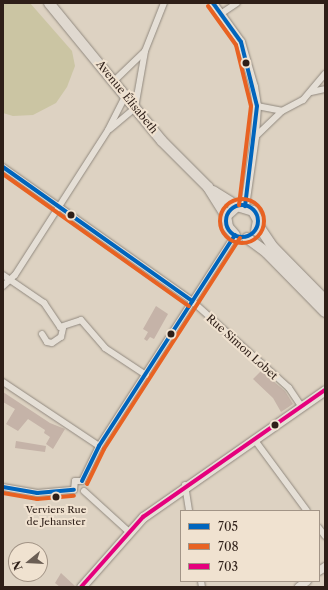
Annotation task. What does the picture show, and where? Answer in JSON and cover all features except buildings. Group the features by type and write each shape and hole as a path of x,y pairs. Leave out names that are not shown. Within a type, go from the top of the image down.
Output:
{"highway":[{"name":"Avenue Élisabeth","path":"48,3 135,108 208,187 226,216 228,227 235,234"},
{"name":"Avenue Élisabeth","path":"208,187 256,215 258,225"},
{"path":"226,216 241,206"},
{"path":"325,300 284,259 258,225 254,234 247,238 266,252 325,312"}],"main road":[{"path":"81,587 143,516 185,485 325,390"}],"street":[{"path":"108,130 135,108 145,51 164,3"},
{"path":"213,3 241,42 257,106 255,137 241,206"},
{"path":"222,14 237,3"},
{"path":"114,81 145,51"},
{"path":"255,137 282,111 311,92 325,74"},
{"path":"311,92 325,89"},
{"path":"3,286 10,280 108,130 125,96"},
{"path":"257,106 282,111"},
{"name":"Rue Simon Lobet","path":"3,167 192,301 289,388 301,406"},
{"path":"71,491 74,483 82,481 100,446 235,234"},
{"path":"3,275 44,303 63,328 61,337 52,343 47,342 42,334"},
{"path":"63,328 81,320 105,348 146,375"},
{"path":"3,382 100,446"},
{"path":"254,439 306,510"},
{"path":"82,481 85,484 84,491"},
{"path":"185,485 189,510"},
{"path":"3,487 37,493 84,491 129,532"}],"shaded area":[{"path":"3,3 30,3 72,51 75,66 67,87 56,103 33,115 13,116 3,113"}],"transit line":[{"name":"705","path":"213,3 241,42 257,106 245,206"},
{"name":"708","path":"208,6 236,45 251,106 239,205"},
{"name":"705","path":"3,167 192,301"},
{"name":"708","path":"3,174 189,306"},
{"name":"708","path":"238,199 246,199 258,205 264,217 264,221 264,225 258,237 246,243 238,243 226,237 220,225 220,217 226,205 238,199"},
{"name":"705","path":"239,205 245,205 255,212 258,221 257,227 251,234 245,237 239,237 229,230 226,224 226,218 233,208 239,205"},
{"name":"705","path":"82,481 99,446 235,235"},
{"name":"708","path":"87,484 104,449 240,238"},
{"name":"703","path":"81,587 143,517 325,390"},
{"name":"705","path":"3,487 37,493 74,490"},
{"name":"708","path":"3,493 37,499 74,496"}],"place":[{"name":"Verviers Rue de Jehanster","path":"56,497"}]}
